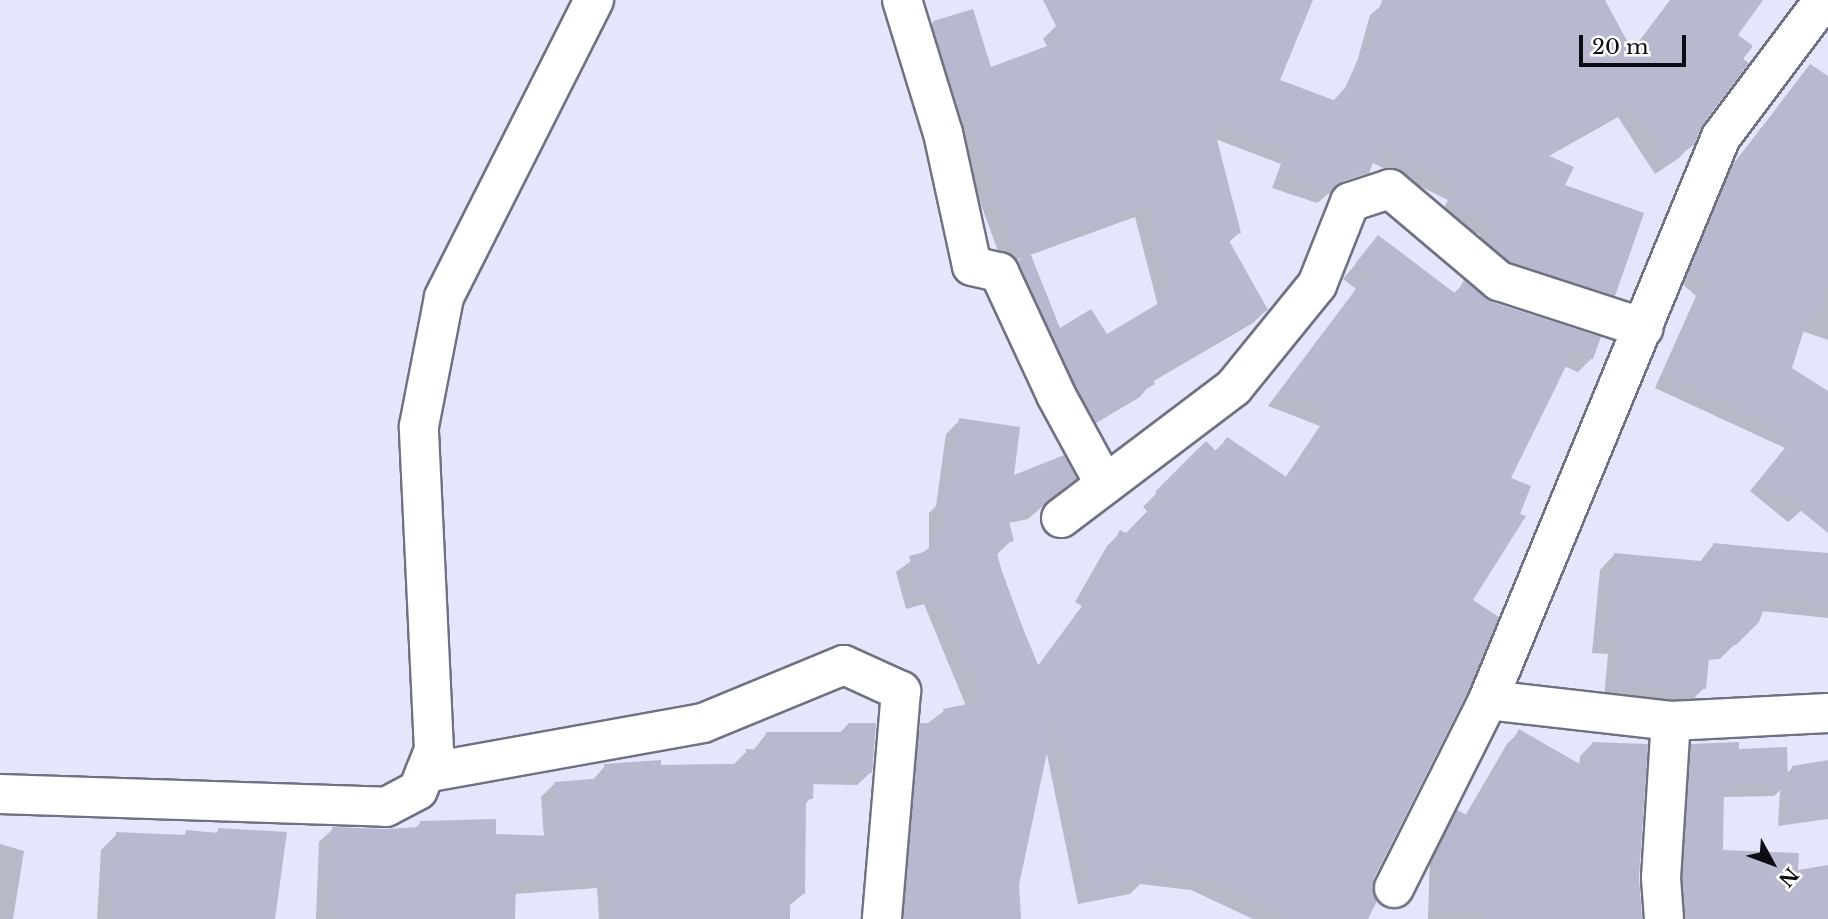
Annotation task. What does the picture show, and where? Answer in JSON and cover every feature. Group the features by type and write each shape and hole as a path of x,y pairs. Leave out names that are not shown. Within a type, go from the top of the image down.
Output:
{"street":[{"path":"0,794 386,807 418,790 434,750 419,426 444,297 594,0"},
{"path":"902,0 943,134 972,266 999,272 1056,395 1105,485"},
{"path":"1394,888 1488,700 1721,137 1824,0"},
{"path":"1061,518 1234,387 1317,285 1350,202 1390,189 1499,281 1644,328"},
{"path":"425,773 703,723 844,665 901,691 882,919"},
{"path":"1488,700 1671,720 1828,713"},
{"path":"1664,919 1661,878 1671,720"}],"building":[{"path":"1043,0 1313,0 1280,80 1339,102 1362,50 1366,50 1382,0 1605,0 1633,52 1671,0 1763,0 1738,35 1753,46 1743,59 1749,63 1703,124 1694,145 1669,162 1632,105 1545,154 1574,167 1565,185 1644,213 1615,296 1510,262 1488,243 1493,221 1452,202 1460,186 1379,147 1369,173 1343,181 1332,191 1284,174 1293,150 1212,120 1241,233 1227,237 1268,310 1152,378 1155,384 1094,420 1017,261 1031,255 1060,328 1091,309 1107,334 1171,296 1148,205 1016,253 967,112 961,114 933,21 973,9 991,67 1063,40"},
{"path":"1810,64 1828,76 1828,283 1816,320 1808,317 1792,368 1828,391 1828,533 1761,478 1796,435 1666,375 1707,283 1690,268 1705,233 1720,239 1709,222 1734,164"},
{"path":"1378,235 1456,294 1464,280 1492,302 1601,337 1593,359 1574,350 1511,478 1531,486 1520,514 1526,516 1473,600 1499,617 1471,685 1374,878 1377,901 1368,919 1296,919 1206,877 1144,869 1146,880 1092,891 1055,715 1019,885 1021,919 904,919 920,723 946,723 943,709 983,701 938,591 920,596 909,556 936,549 933,541 942,538 943,497 949,497 959,418 1020,427 1014,475 1064,455 1077,479 1044,505 1007,514 1014,541 995,546 1007,590 1039,667 1095,591 1087,587 1120,530 1126,533 1161,497 1155,492 1206,441 1217,452 1227,437 1288,478 1333,412 1280,391 1369,274 1355,264"},
{"path":"1713,543 1828,554 1828,602 1769,596 1759,622 1736,645 1710,647 1706,689 1618,685 1622,640 1606,639 1614,553 1712,562"},
{"path":"848,723 876,723 872,773 814,772 813,799 806,799 805,894 790,895 790,919 613,919 609,875 516,882 515,919 343,919 343,913 328,912 332,827 385,829 420,827 420,821 496,819 496,834 557,836 554,782 605,778 604,764 661,760 661,765 746,764 746,749 765,750 766,732 847,732"},
{"path":"1519,729 1590,770 1592,742 1648,744 1639,877 1642,919 1484,919 1484,912 1440,912 1442,842 1457,810 1469,816"},
{"path":"1739,742 1739,749 1787,747 1788,784 1724,785 1723,850 1799,853 1798,870 1828,865 1828,919 1686,919 1683,878 1691,744"},
{"path":"1828,760 1828,809 1790,814 1792,766"},
{"path":"218,828 287,832 275,919 111,919 116,832 185,835 186,830 218,833"}]}
